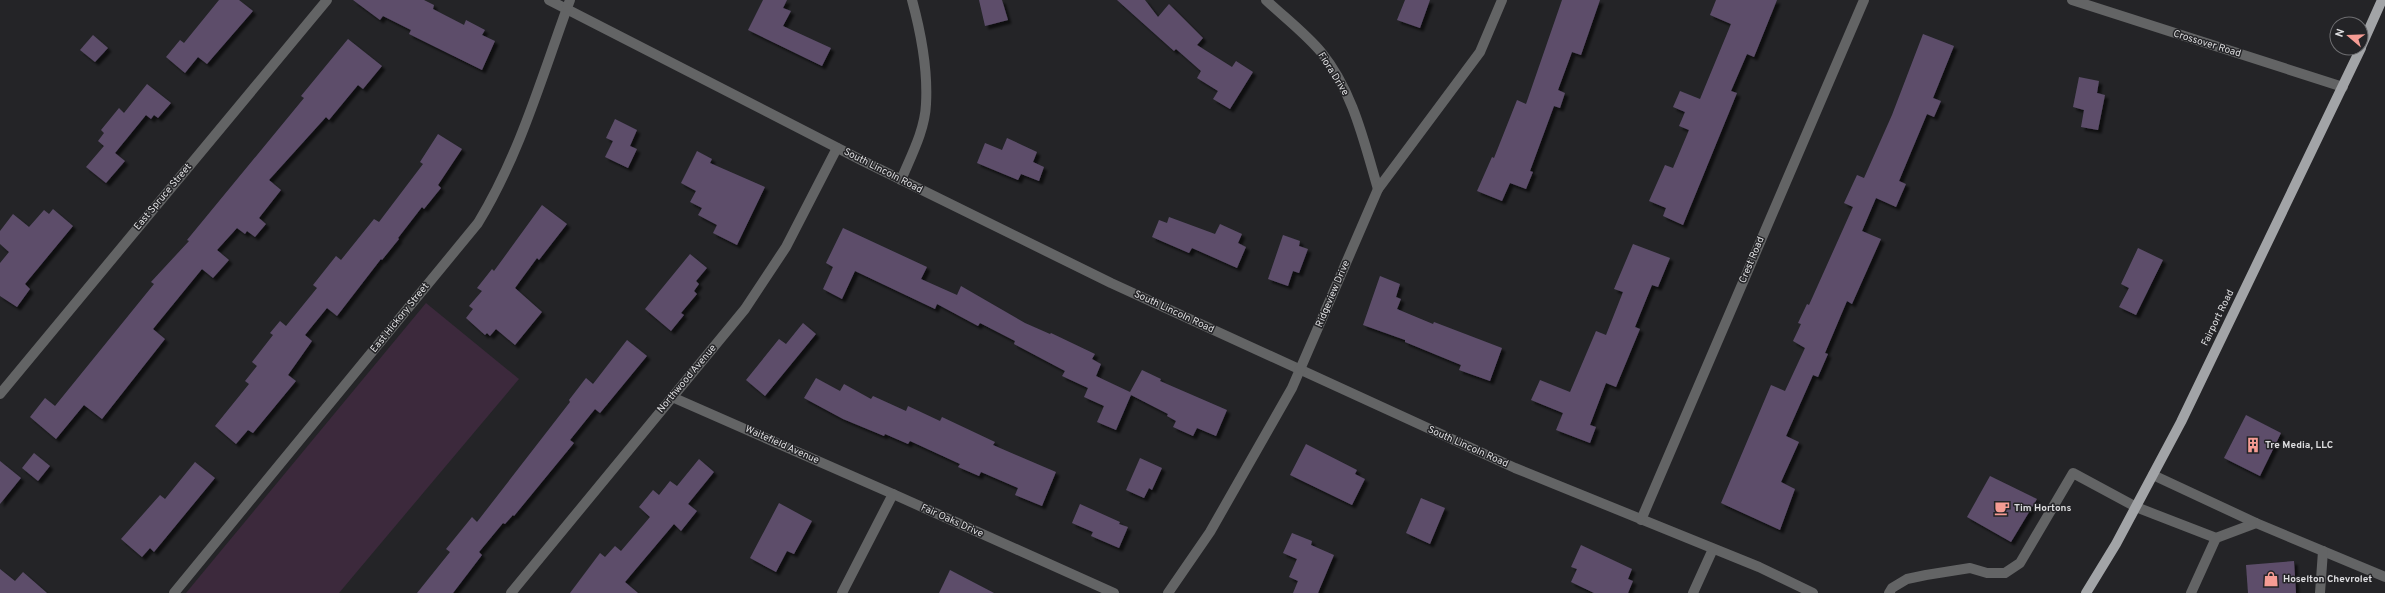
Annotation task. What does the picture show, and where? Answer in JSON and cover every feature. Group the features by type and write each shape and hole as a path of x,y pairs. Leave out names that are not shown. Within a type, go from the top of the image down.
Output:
{"main road":[{"name":"Fairport Road","path":"2369,32 2383,5"},
{"name":"Fairport Road","path":"2086,593 2153,475 2357,56"}],"street":[{"name":"East Spruce Street","path":"0,394 327,0"},
{"name":"South Lincoln Road","path":"549,0 568,4 837,148 1111,283 1522,471 1759,567 1813,593"},
{"path":"901,180 915,148 926,105 925,61 912,0"},
{"name":"Fiora Drive","path":"1266,0 1321,52 1342,85 1358,120 1378,189"},
{"name":"Ridgeview Drive","path":"1168,593 1210,532 1300,370 1378,189 1480,52 1502,0"},
{"name":"Crest Road","path":"1641,520 1864,0"},
{"name":"Crossover Road","path":"2072,0 2343,87"},
{"name":"East Hickory Street","path":"174,593 478,223 496,192 511,161 568,4"},
{"name":"Northwood Avenue","path":"511,593 745,309 768,277 786,247 837,148"},
{"name":"Waitefield Avenue","path":"672,397 893,494"},
{"path":"1889,593 1892,588 1907,579 1926,575 1970,568 1987,573 2006,573 2020,563 2073,473 2136,507 2216,538 2256,523"},
{"path":"2153,475 2256,523 2385,577"},
{"path":"842,593 893,494"},
{"name":"Fair Oaks Drive","path":"893,494 1114,593"},
{"path":"2190,593 2216,538"},
{"path":"1693,593 1713,549"},
{"path":"2320,593 2323,551"}],"shaded area":[{"path":"426,303 519,379 339,593 186,593"}],"building":[{"path":"219,0 239,0 253,11 207,64 198,57 185,73 166,57 180,40 184,43"},
{"path":"353,0 424,0 434,5 433,9 464,25 466,20 485,30 482,35 495,41 482,70 409,34 411,30 383,16 380,20"},
{"path":"763,0 787,0 783,8 791,11 783,26 831,48 822,66 748,30"},
{"path":"979,0 1002,0 1008,20 985,26"},
{"path":"1117,0 1145,0 1158,17 1169,4 1203,38 1197,45 1232,67 1236,61 1253,72 1230,109 1213,99 1218,91 1197,78 1201,71 1176,49 1174,51"},
{"path":"1405,0 1430,0 1420,28 1397,20"},
{"path":"1562,0 1600,0 1581,55 1572,52 1558,90 1565,93 1560,108 1554,106 1530,171 1533,172 1526,189 1510,183 1502,201 1477,191 1492,157 1494,158 1517,100 1526,104"},
{"path":"1716,0 1777,0 1754,57 1747,54 1731,91 1737,93 1683,225 1663,216 1666,208 1649,201 1665,165 1673,168 1689,130 1679,126 1685,112 1673,107 1680,91 1700,99 1731,24 1710,15"},
{"path":"1923,34 1954,46 1933,98 1941,101 1934,117 1927,114 1899,181 1906,184 1896,207 1876,198 1862,231 1881,239 1852,304 1847,301 1825,353 1828,354 1818,377 1813,375 1786,436 1799,442 1781,482 1795,489 1780,530 1721,503 1771,385 1785,391 1805,348 1793,341 1801,324 1798,323 1807,304 1809,305 1853,207 1844,203 1857,175 1864,178 1892,115"},
{"path":"93,35 108,48 95,62 80,50"},
{"path":"348,39 382,66 363,89 358,85 329,120 326,117 269,180 281,190 259,218 266,224 255,237 247,231 245,234 237,228 217,250 229,260 213,278 202,269 153,329 165,339 102,419 84,405 56,439 30,417 45,398 55,406 154,284 151,282 189,241 187,240 304,98 301,96"},
{"path":"2079,77 2099,81 2097,93 2105,95 2098,130 2081,127 2084,110 2073,107"},
{"path":"147,84 171,103 158,118 154,115 151,119 146,115 115,153 125,161 106,183 86,167 104,146 98,141 104,133 101,130 119,108 124,113"},
{"path":"615,119 637,130 630,146 637,149 628,168 605,157 613,141 606,138"},
{"path":"438,134 462,149 438,185 441,188 424,209 422,207 398,238 399,239 382,260 381,259 337,316 327,308 305,335 312,341 288,375 296,381 253,433 248,430 236,444 215,426 249,384 245,381 257,366 252,362 273,335 270,333 280,321 286,326 317,288 313,285 336,256 341,260 374,219 379,222 423,164 420,162"},
{"path":"1007,138 1037,152 1033,162 1044,167 1039,181 1021,174 1018,180 977,163 985,143 1002,150"},
{"path":"697,151 712,159 710,163 765,187 737,245 713,233 717,225 698,215 702,208 690,202 696,191 681,183"},
{"path":"542,205 567,224 539,260 537,258 515,288 542,312 515,345 496,329 490,336 487,333 485,335 466,318 473,309 469,306 482,291 477,288 492,269 494,271"},
{"path":"53,209 73,226 25,284 30,289 17,307 0,296 0,263 9,252 0,244 0,231 13,214 29,227 44,210 49,214"},
{"path":"1169,217 1215,234 1220,224 1242,234 1238,243 1246,247 1237,268 1192,248 1189,253 1152,237 1159,220 1167,223"},
{"path":"843,228 927,267 921,279 957,295 961,286 1025,323 1050,334 1051,333 1095,354 1092,359 1101,364 1096,376 1130,392 1142,370 1161,379 1160,381 1227,410 1216,436 1197,428 1193,436 1173,427 1176,421 1167,416 1168,414 1131,395 1116,430 1097,422 1104,406 1084,397 1088,388 1062,376 1065,371 1014,344 1015,341 980,323 978,326 937,304 935,309 855,271 842,299 823,289 833,267 826,263"},
{"path":"1283,235 1300,241 1299,246 1308,249 1299,273 1293,271 1288,286 1268,279"},
{"path":"1633,244 1670,258 1658,287 1652,285 1635,327 1640,329 1616,387 1606,383 1590,425 1596,427 1590,443 1556,430 1563,413 1531,400 1540,380 1570,392 1596,331 1606,335 1623,292 1614,289"},
{"path":"2138,248 2163,260 2136,315 2119,307 2129,288 2121,284"},
{"path":"690,254 707,268 696,281 699,284 694,291 697,294 681,313 684,315 671,331 645,309"},
{"path":"1380,276 1400,284 1396,297 1401,299 1397,309 1433,324 1434,322 1502,348 1490,381 1459,370 1461,365 1405,342 1405,340 1363,325"},
{"path":"803,323 816,334 765,396 746,380 779,339 786,344"},
{"path":"627,340 647,356 600,413 595,409 570,440 574,443 514,516 513,515 505,524 503,523 479,552 482,555 453,593 417,593 450,552 446,549 472,517 477,522 570,402 569,400 586,378 593,384"},
{"path":"816,378 840,391 844,384 871,399 873,396 906,411 908,406 940,421 942,417 995,442 993,445 1056,472 1042,506 1015,495 1018,488 981,472 979,476 958,467 960,464 910,441 908,444 843,419 804,398"},
{"name":"Tre Media, LLC","path":"2246,415 2281,433 2260,476 2224,458"},
{"path":"1306,444 1357,470 1355,474 1365,479 1352,505 1290,475"},
{"path":"34,453 50,466 38,481 22,468"},
{"path":"1140,458 1162,468 1152,490 1149,488 1144,498 1126,490"},
{"path":"699,459 714,472 688,504 697,511 681,531 674,524 625,582 638,593 570,593 600,553 605,557 615,546 621,551 650,517 639,507 653,490 659,495 670,481 677,486"},
{"path":"0,461 21,478 0,504"},
{"path":"195,462 215,478 154,552 150,548 142,557 121,539 160,495 165,499"},
{"name":"Tim Hortons","path":"1990,476 2037,499 2011,542 1967,517"},
{"path":"1421,498 1445,508 1430,544 1406,533"},
{"path":"779,503 812,521 794,554 787,551 776,572 750,558"},
{"path":"1080,504 1128,527 1119,548 1091,536 1093,532 1072,523"},
{"path":"1292,533 1312,541 1311,545 1334,555 1318,593 1293,593 1298,581 1289,577 1297,559 1283,553"},
{"path":"1581,545 1632,569 1628,579 1633,581 1628,593 1594,593 1571,582 1577,569 1571,567"},
{"name":"Hoselton Chevrolet","path":"2294,561 2296,593 2248,593 2246,565"},
{"path":"0,569 15,581 23,572 47,593 0,593"},
{"path":"950,570 994,593 939,593"}],"place":[{"name":"Tre Media, LLC","path":"2253,445"},
{"name":"Tim Hortons","path":"2002,508"},
{"name":"Hoselton Chevrolet","path":"2271,579"}]}
